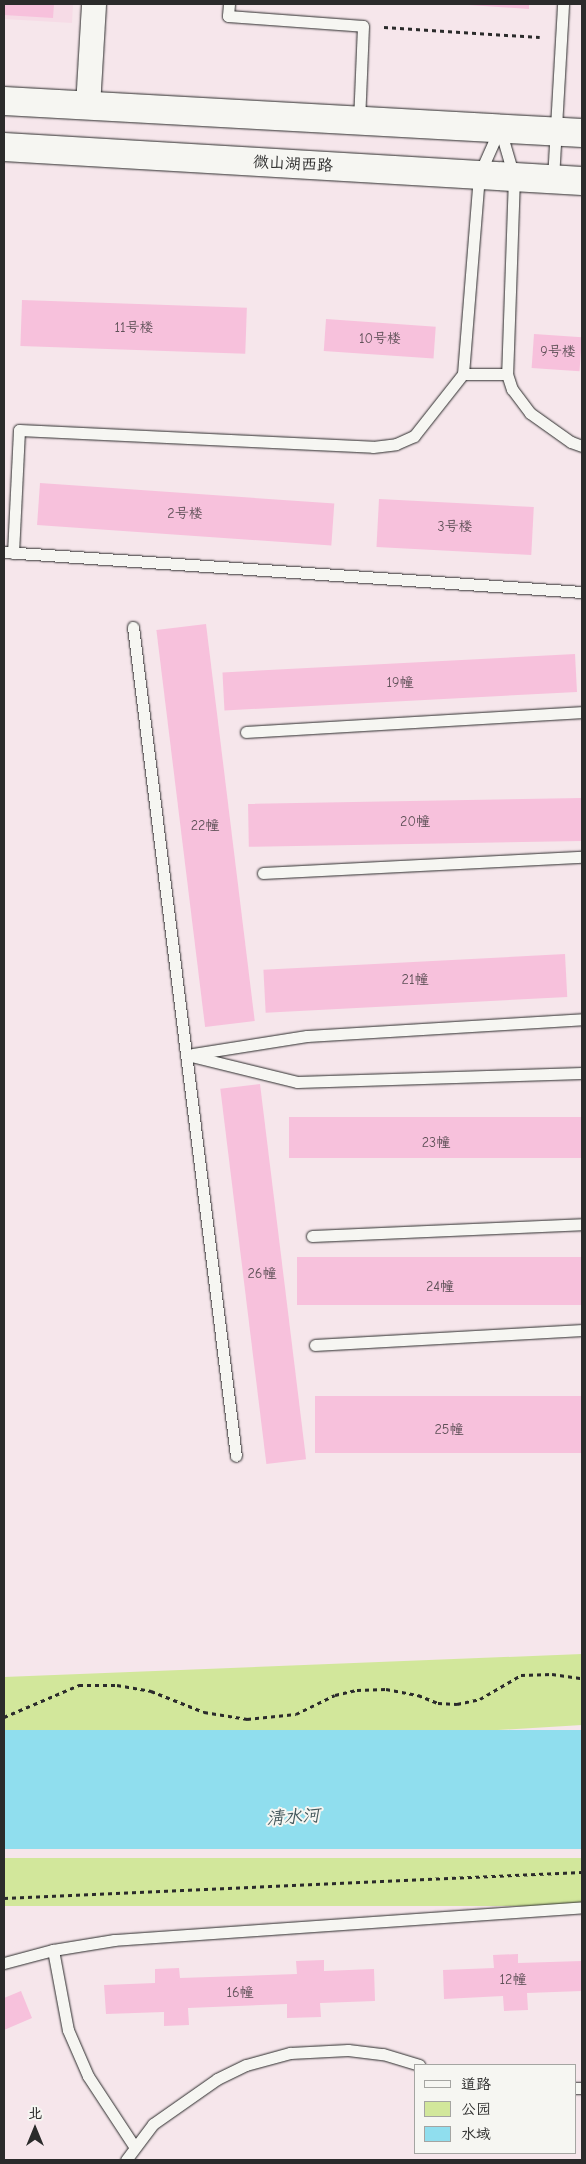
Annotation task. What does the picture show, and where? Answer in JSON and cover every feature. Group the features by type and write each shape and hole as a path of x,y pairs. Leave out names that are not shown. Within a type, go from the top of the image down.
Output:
{"street":[{"path":"88,106 94,4"},
{"path":"4,101 569,133"},
{"name":"微山湖西路","path":"4,147 582,181"}],"lane":[{"path":"229,4 228,16 363,26 359,121"},
{"path":"553,179 569,133 561,38 563,4"},
{"path":"500,128 479,175 463,374 414,436 396,444 373,447 19,430 9,553 582,592"},
{"path":"500,128 514,177 507,374 512,389 530,413 571,442 582,446"},
{"path":"463,374 507,374"},
{"path":"133,627 236,1456"},
{"path":"246,732 582,712"},
{"path":"263,873 582,857"},
{"path":"187,1055 307,1036 582,1020"},
{"path":"187,1055 297,1082 582,1073"},
{"path":"312,1236 582,1224"},
{"path":"315,1345 582,1330"},
{"path":"4,1963 53,1950 114,1940 582,1907"},
{"path":"53,1950 68,2030 88,2076 134,2146"},
{"path":"126,2160 134,2146 153,2124 217,2079 246,2065 290,2053 348,2050 383,2054 416,2064"}],"path":[{"path":"363,26 561,38"},
{"path":"4,1717 79,1685 118,1685 143,1690 204,1712 247,1719 296,1714 335,1695 357,1690 386,1689 418,1695 438,1703 457,1704 480,1699 521,1675 552,1674 582,1678"},
{"path":"4,1898 582,1872"}],"shaded area":[{"path":"4,4 73,4 72,23 4,19"}],"green space":[{"path":"582,1654 582,1725 4,1760 4,1677"},
{"path":"4,1858 582,1858 582,1906 4,1906"}],"water":[{"name":"清水河","path":"4,1730 582,1730 582,1849 4,1849"}],"building":[{"path":"4,4 54,4 53,18 4,15"},
{"path":"453,4 529,4 529,9"},
{"path":"22,300 247,308 245,354 20,346"},
{"path":"326,319 436,327 433,359 324,351"},
{"path":"534,334 582,337 580,371 532,368"},
{"path":"40,483 334,504 331,545 37,525"},
{"path":"379,499 534,507 531,555 376,547"},
{"path":"206,624 255,1021 205,1027 156,630"},
{"path":"575,654 577,692 224,710 222,672"},
{"path":"581,798 582,841 249,847 248,804"},
{"path":"565,954 567,997 266,1013 263,970"},
{"path":"260,1084 306,1459 266,1464 220,1089"},
{"path":"289,1117 582,1117 582,1158 289,1158"},
{"path":"297,1257 582,1257 582,1305 297,1305"},
{"path":"315,1396 582,1396 582,1453 315,1453"},
{"path":"518,1954 518,1963 582,1961 582,1991 527,1993 528,2010 504,2011 503,1996 444,1999 443,1970 494,1968 493,1955"},
{"path":"324,1960 324,1971 374,1969 375,2001 320,2003 321,2017 287,2018 287,2004 188,2008 189,2025 164,2026 164,2012 106,2014 104,1985 155,1983 155,1969 179,1968 180,1978 297,1974 296,1961"},
{"path":"21,1991 32,2018 4,2030 4,1998"}]}
